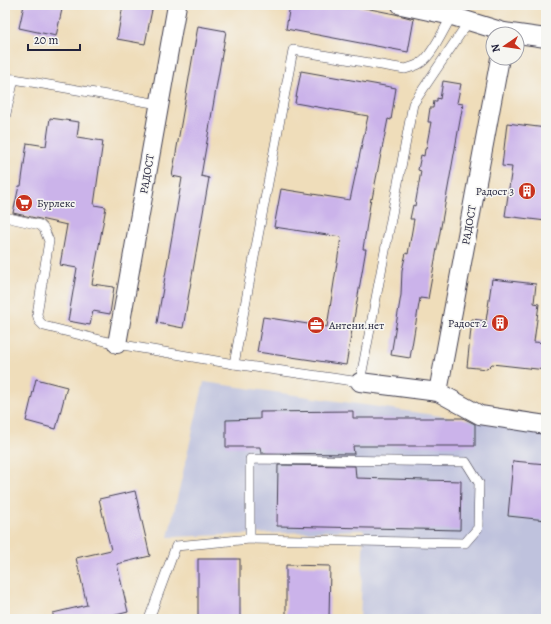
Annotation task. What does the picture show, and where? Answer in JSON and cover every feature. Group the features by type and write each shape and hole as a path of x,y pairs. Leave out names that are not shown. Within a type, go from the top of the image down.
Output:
{"street":[{"name":"РАДОСТ","path":"117,344 177,5"},
{"path":"402,5 458,14 487,26"},
{"path":"525,36 546,38"},
{"name":"РАДОСТ","path":"438,392 499,66"},
{"path":"360,382 438,392 480,415 546,425"}],"lane":[{"path":"234,364 293,50 405,69 415,67 430,54 458,14"},
{"path":"5,217 40,225 48,235 49,241 37,314 39,321 44,326 117,344 234,364 360,382 413,104 458,14"},
{"path":"5,118 10,79 159,104"},
{"path":"149,619 176,546 250,539 465,543 478,528 479,482 466,462 250,459 250,539"}],"shaded area":[{"path":"204,382 546,431 546,619 360,619 364,530 168,537"}],"building":[{"path":"24,5 63,5 56,36 19,28"},
{"path":"123,5 153,5 145,44 117,39"},
{"path":"290,5 350,5 414,19 408,52 286,29"},
{"path":"198,26 226,31 201,176 209,178 183,328 157,323 182,178 172,176"},
{"path":"301,71 396,88 391,120 388,119 372,199 371,198 363,249 366,249 346,365 257,352 263,317 327,327 341,237 274,227 281,189 350,200 368,116 295,103"},
{"path":"443,81 461,84 457,103 463,104 428,299 420,298 410,358 391,355 401,295 402,270 406,253 408,254 414,219 410,219 413,205 415,206 421,171 418,170 421,155 424,156 426,149 431,122 428,122 430,108 433,108 434,101 437,101 437,98 440,99"},
{"path":"50,118 79,122 77,137 103,141 94,205 106,207 92,284 114,287 110,314 93,311 90,325 68,321 77,268 60,265 67,225 13,213 19,186 21,186 27,143 46,146"},
{"name":"Радост 3","path":"507,123 546,128 546,221 505,216 512,167 502,166"},
{"name":"Радост 2","path":"492,279 536,284 534,303 539,304 534,342 546,343 546,370 492,364 487,369 467,367 472,319 486,321"},
{"path":"36,379 67,387 56,429 26,421"},
{"path":"353,411 353,418 463,418 475,424 475,446 353,446 354,454 261,453 260,447 226,447 226,420 260,419 260,412"},
{"path":"513,461 546,464 546,520 508,516"},
{"path":"278,465 355,466 356,478 461,481 460,530 277,526"},
{"path":"135,491 150,556 117,564 128,612 100,619 53,619 53,613 87,605 76,558 111,550 99,499"},
{"path":"198,559 240,559 240,619 198,619"},
{"path":"286,565 330,566 329,619 286,619"}],"place":[{"name":"Радост 3","path":"527,191"},
{"name":"Бурлекс","path":"24,203"},
{"name":"Радост 2","path":"500,323"},
{"name":"Антени.нет","path":"316,325"}]}
